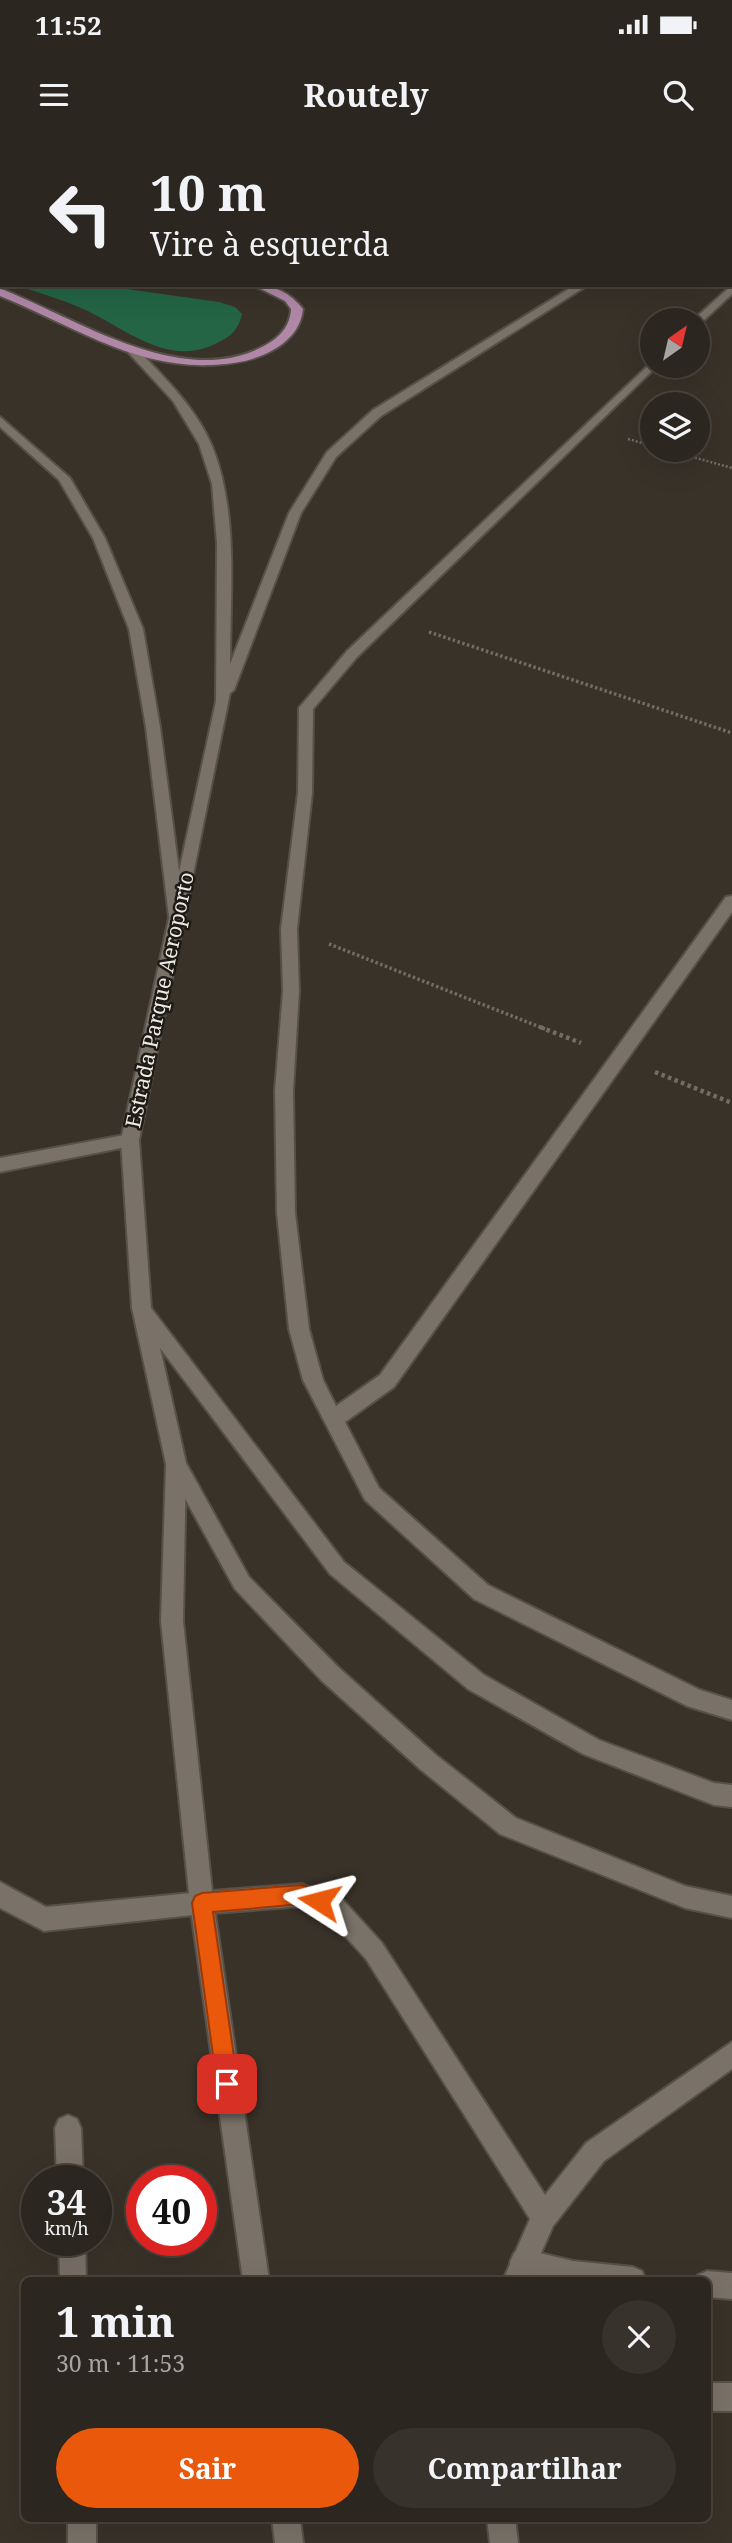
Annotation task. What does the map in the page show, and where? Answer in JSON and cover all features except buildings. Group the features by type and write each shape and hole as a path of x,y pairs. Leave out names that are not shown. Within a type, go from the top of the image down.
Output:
{"main road":[{"path":"133,351 197,361 231,360 265,352 288,335 297,319 297,309 289,299 262,287"},
{"path":"223,701 295,513 331,455 377,413 580,287"},
{"path":"710,309 732,288"},
{"name":"Estrada Parque Aeroporto","path":"0,292 133,351 178,399 205,444 218,484 223,543 223,701 130,1140 141,1308 176,1464 242,1583 330,1674 508,1826 685,1897 732,1907"},
{"path":"640,377 352,654 306,708 305,793 289,929 291,991 284,1091 286,1213 299,1329 313,1380 372,1494 481,1592 695,1699 732,1710"},
{"path":"0,421 64,478 99,538 136,629 153,727 178,919"},
{"path":"332,1420 387,1381 732,901"},
{"path":"0,1165 130,1140"},
{"path":"141,1308 337,1568 476,1682 591,1747 714,1794 732,1796"},
{"path":"176,1464 172,1621 202,1903 256,2277"},
{"path":"0,1893 4,1898 44,1919 302,1895 335,1908 374,1951 544,2217"},
{"path":"603,2277 519,2271 544,2217 595,2152 732,2054"},
{"path":"68,2128 69,2165"},
{"path":"72,2256 73,2277"},
{"path":"711,2284 732,2286"},
{"path":"711,2397 732,2397"},
{"path":"82,2522 82,2543"},
{"path":"286,2522 289,2543"},
{"path":"501,2522 504,2543"}],"path":[{"path":"710,462 732,468"},
{"path":"388,619 732,733"},
{"path":"289,929 732,1103"}],"green space":[{"path":"21,287 112,287 219,302 235,307 242,314 236,329 225,339 197,350 179,351 145,342 81,308"}],"route":[{"path":"227,2084 202,1903 302,1895 319,1901"}]}
